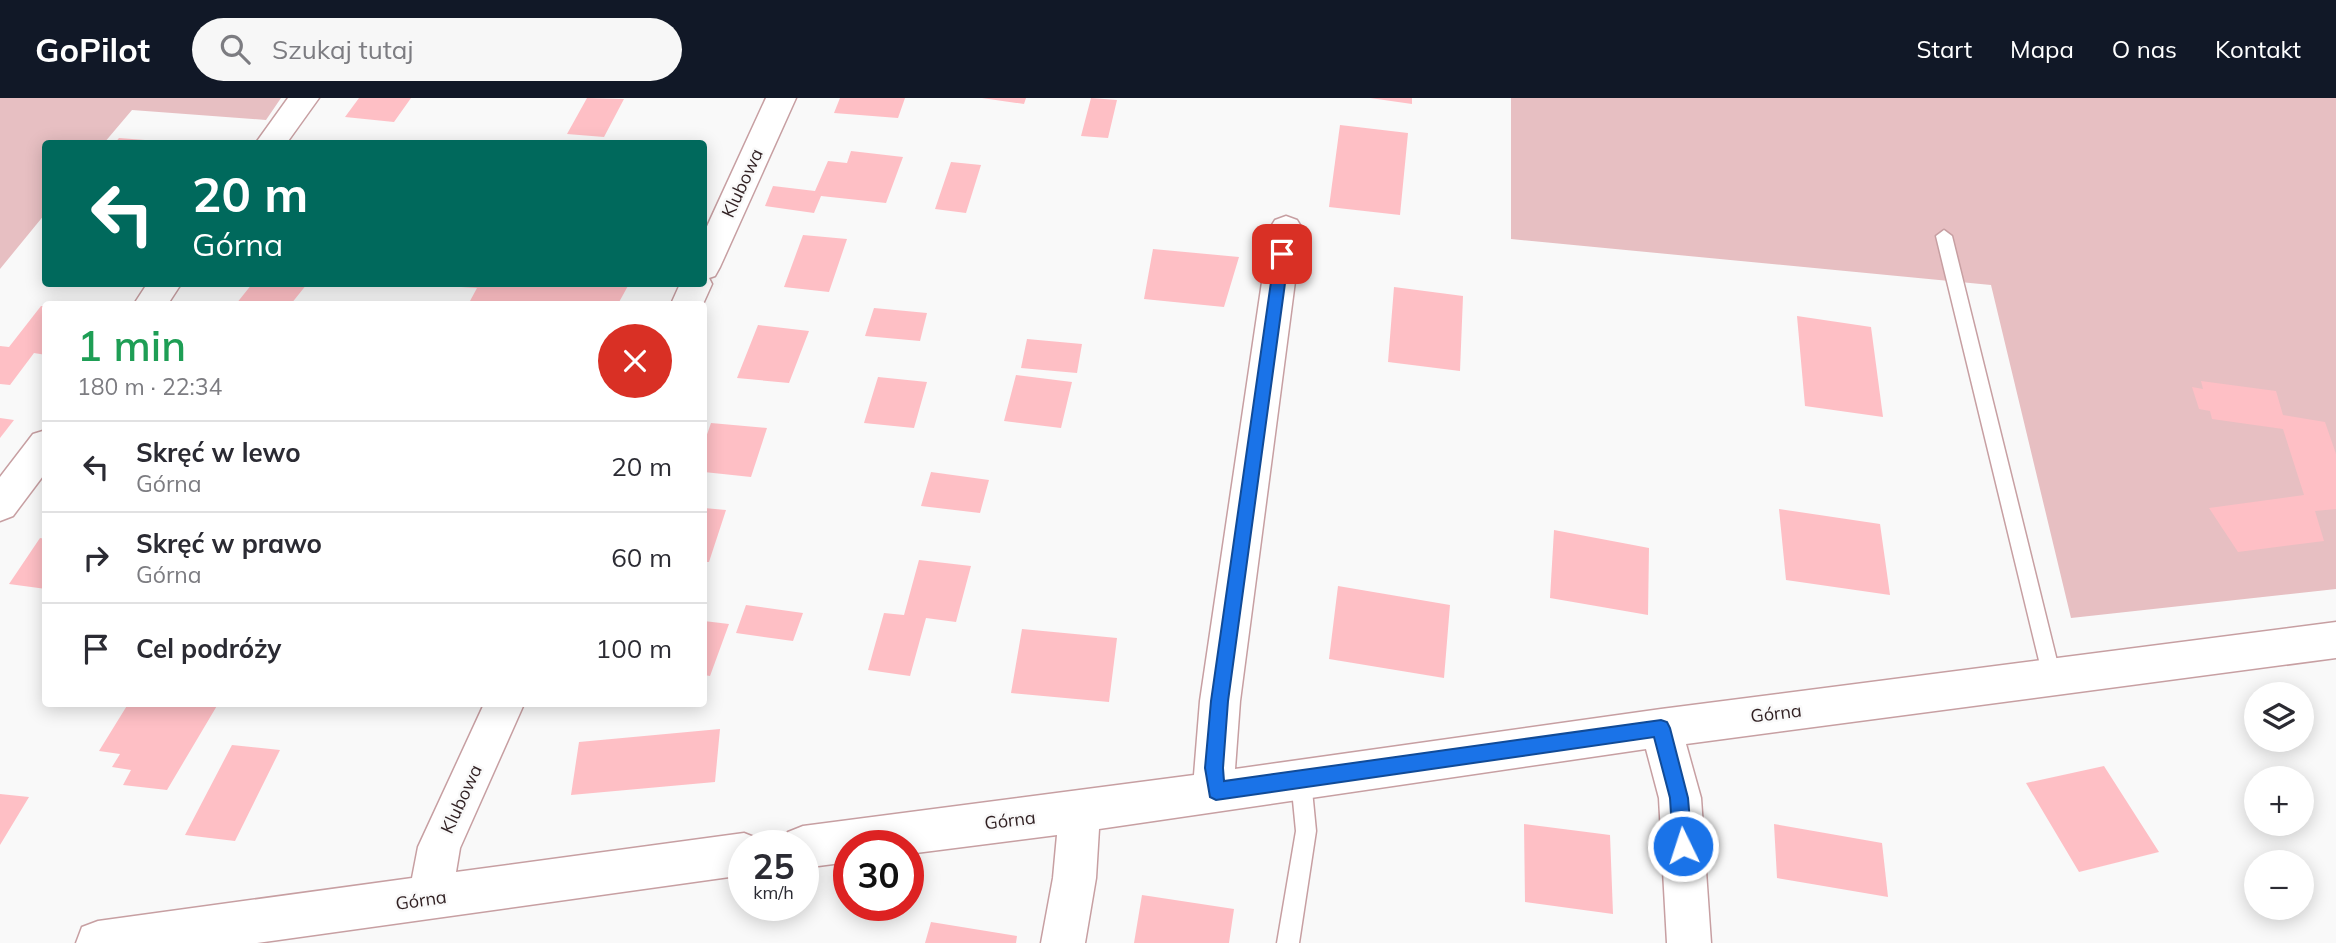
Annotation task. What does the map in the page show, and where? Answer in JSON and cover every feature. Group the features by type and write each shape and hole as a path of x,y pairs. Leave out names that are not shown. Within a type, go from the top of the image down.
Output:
{"street":[{"path":"273,140 304,98"},
{"name":"Klubowa","path":"707,260 781,98"},
{"path":"1216,791 1214,768 1220,701 1286,228"},
{"path":"0,505 42,449"},
{"name":"Górna","path":"819,845 1077,812 1661,728 2336,640"},
{"name":"Klubowa","path":"430,898 439,847 503,707"},
{"path":"1661,728 1679,798 1689,943"},
{"path":"1063,943 1077,863 1077,812"},
{"name":"Górna","path":"98,943 728,856"}],"lane":[{"path":"1944,236 2052,677"},
{"path":"1288,943 1306,831 1301,780"}],"shaded area":[{"path":"0,98 281,98 266,120 132,110 107,140 42,140 42,218 0,269"},
{"path":"1511,98 2336,98 2336,589 2071,618 1991,285 1511,239"}],"building":[{"path":"359,98 411,98 394,122 345,117"},
{"path":"587,98 624,99 604,137 567,134"},
{"path":"840,98 905,98 898,118 834,113"},
{"path":"982,98 1026,98 1024,104"},
{"path":"1091,98 1117,100 1108,138 1081,136"},
{"path":"1370,98 1412,98 1412,104"},
{"path":"1340,125 1408,133 1400,215 1329,207"},
{"path":"851,151 903,157 886,203 821,196 814,213 765,206 773,186 815,191 828,161 847,163"},
{"path":"951,162 981,165 966,213 935,209"},
{"path":"803,235 847,239 829,292 784,287"},
{"path":"1153,249 1239,257 1224,307 1144,299"},
{"path":"250,287 305,287 293,301 238,301"},
{"path":"461,287 627,287 620,301 470,301 477,288"},
{"path":"1394,287 1463,296 1460,371 1388,362"},
{"path":"42,306 42,354 34,353 10,385 0,384 0,346 9,347"},
{"path":"874,308 927,313 920,341 865,336"},
{"path":"1797,316 1871,327 1883,417 1805,406"},
{"path":"758,325 809,331 789,383 737,378"},
{"path":"1027,339 1082,344 1077,373 1021,368"},
{"path":"1016,375 1072,382 1061,428 1004,421"},
{"path":"878,377 927,382 914,428 864,423"},
{"path":"2201,381 2276,391 2283,415 2325,422 2336,454 2336,509 2315,511 2324,541 2238,552 2209,508 2304,495 2283,429 2212,419 2210,411 2199,409 2192,387 2203,389"},
{"path":"0,418 14,420 0,438"},
{"path":"711,423 767,428 751,477 707,472 707,434"},
{"path":"931,472 989,480 980,513 921,506"},
{"path":"707,508 726,510 709,562"},
{"path":"1779,509 1880,524 1890,595 1786,580"},
{"path":"1554,530 1649,548 1648,615 1550,598"},
{"path":"40,538 42,538 42,588 9,584"},
{"path":"919,560 971,566 956,622 926,618 910,676 868,670 884,613 904,615"},
{"path":"1338,586 1450,605 1444,678 1329,659"},
{"path":"746,605 803,613 793,641 736,633"},
{"path":"707,621 729,624 710,676 707,676"},
{"path":"1022,629 1117,638 1109,702 1011,693"},
{"path":"126,707 216,707 167,790 123,785 131,770 112,767 120,754 99,751"},
{"path":"720,729 715,782 571,795 579,742"},
{"path":"232,745 280,750 235,841 185,835"},
{"path":"2104,766 2159,852 2079,872 2026,783"},
{"path":"0,794 29,797 0,845"},
{"path":"1524,824 1610,835 1613,914 1525,902"},
{"path":"1774,824 1882,843 1888,897 1777,878"},
{"path":"1142,895 1234,909 1229,943 1134,943"},
{"path":"931,922 1017,936 1016,943 925,943"}],"route":[{"path":"1282,254 1220,701 1214,768 1216,791 1661,728 1679,798 1683,846"}]}
